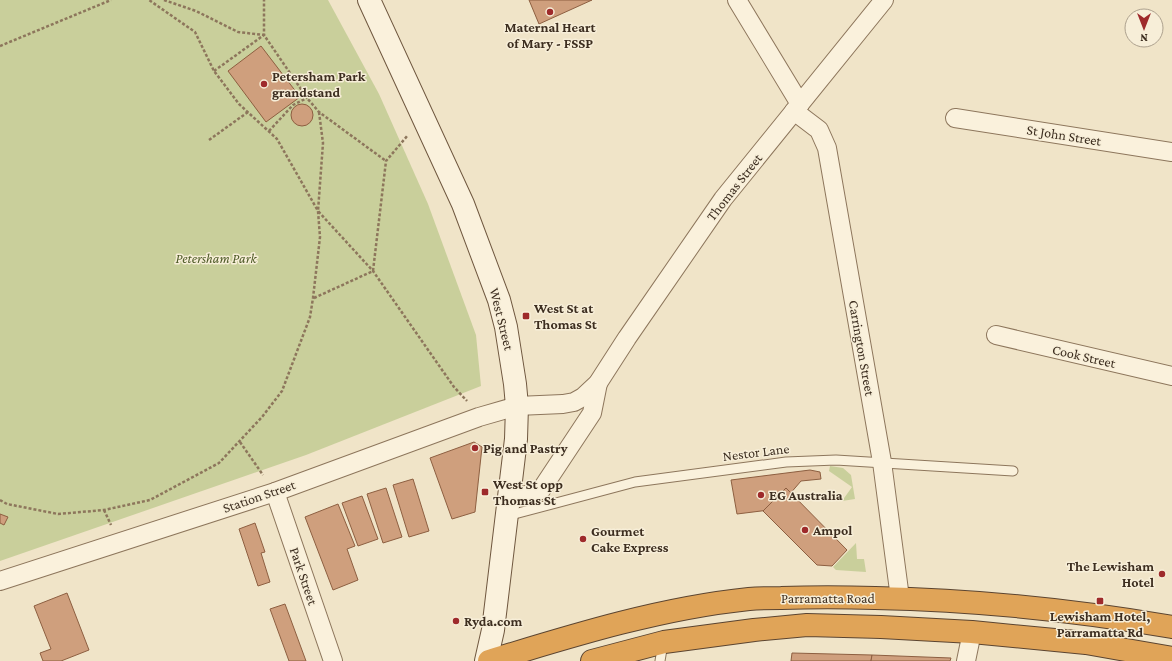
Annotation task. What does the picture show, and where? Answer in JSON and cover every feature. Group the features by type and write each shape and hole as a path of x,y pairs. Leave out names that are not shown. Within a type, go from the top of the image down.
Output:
{"highway":[{"name":"Parramatta Road","path":"488,661 630,620 685,608 750,599 825,596 976,602 1047,609 1172,627"},
{"name":"Parramatta Road","path":"592,661 662,651 754,630 807,626 881,626 972,632 1086,643 1172,658"}],"main road":[{"name":"West Street","path":"369,0 463,204 499,300 506,327 517,406 516,438 488,661"}],"street":[{"path":"737,0 797,107"},
{"name":"Thomas Street","path":"517,406 574,402 583,397 598,383 722,199 884,0"},
{"name":"Carrington Street","path":"797,107 819,130 827,148 882,462 900,598"},
{"name":"St John Street","path":"956,118 1172,152"},
{"name":"Cook Street","path":"996,335 1172,376"},
{"name":"Thomas Street","path":"508,508 541,490 592,413 598,383"},
{"name":"Station Street","path":"0,581 275,492 479,417 517,406"},
{"name":"Park Street","path":"275,492 333,661"},
{"path":"966,661 972,632"}],"lane":[{"name":"Nestor Lane","path":"508,508 635,482 786,462 836,460 882,462 1013,472"}],"path":[{"path":"0,46 111,0"},
{"path":"149,0 195,32 214,71 239,104 277,139 318,212 373,271 454,387 479,417"},
{"path":"164,0 196,11 238,32 264,34"},
{"path":"264,0 264,34 307,98 319,112 386,161"},
{"path":"214,71 264,34"},
{"path":"269,132 293,105 307,98"},
{"path":"209,140 248,112"},
{"path":"0,500 7,504 58,514 104,510 150,500 219,463 262,417 282,391 310,318 320,237 318,212 323,143 319,112"},
{"path":"373,271 386,161 424,117"},
{"path":"313,298 373,271"},
{"path":"240,442 275,492"}],"green space":[{"name":"Petersham Park","path":"0,0 328,0 379,94 428,204 476,335 481,386 306,455 0,561"},
{"path":"830,466 843,468 851,475 855,499 842,501 852,487 829,471"},
{"path":"856,543 857,559 864,559 866,572 836,570 833,567"}],"building":[{"name":"Maternal Heart of Mary - FSSP","path":"529,0 592,0 539,24"},
{"name":"Petersham Park grandstand","path":"261,46 300,97 266,122 228,71"},
{"path":"302,104 310,107 313,115 310,123 302,126 294,123 291,115 294,107"},
{"path":"474,442 482,447 475,512 452,519 430,458"},
{"name":"EG Australia","path":"810,470 820,472 821,479 801,481 777,509 737,514 731,480"},
{"path":"413,479 429,531 409,537 393,485"},
{"path":"386,488 402,537 383,543 367,494"},
{"name":"Ampol","path":"786,488 847,550 832,566 817,565 763,511"},
{"path":"362,496 378,539 358,546 342,503"},
{"path":"338,504 355,546 347,549 358,580 333,590 305,517"},
{"path":"0,514 8,517 4,525 0,523"},
{"path":"255,523 265,552 261,553 270,582 258,586 239,529"},
{"path":"67,593 89,650 61,661 43,661 40,653 51,649 34,606"},
{"path":"285,604 306,661 289,661 270,609"},
{"path":"792,653 872,655 871,661 791,661"},
{"path":"872,655 951,658 950,661 871,661"}],"place":[{"name":"Maternal Heart of Mary - FSSP","path":"550,12"},
{"name":"Petersham Park grandstand","path":"264,84"},
{"name":"West St at Thomas St","path":"526,316"},
{"name":"Pig and Pastry","path":"475,448"},
{"name":"West St opp Thomas St","path":"485,492"},
{"name":"EG Australia","path":"761,495"},
{"name":"Ampol","path":"805,530"},
{"name":"Gourmet Cake Express","path":"583,539"},
{"name":"The Lewisham Hotel","path":"1162,574"},
{"name":"Lewisham Hotel, Parramatta Rd","path":"1100,601"},
{"name":"Ryda.com","path":"456,621"}]}
